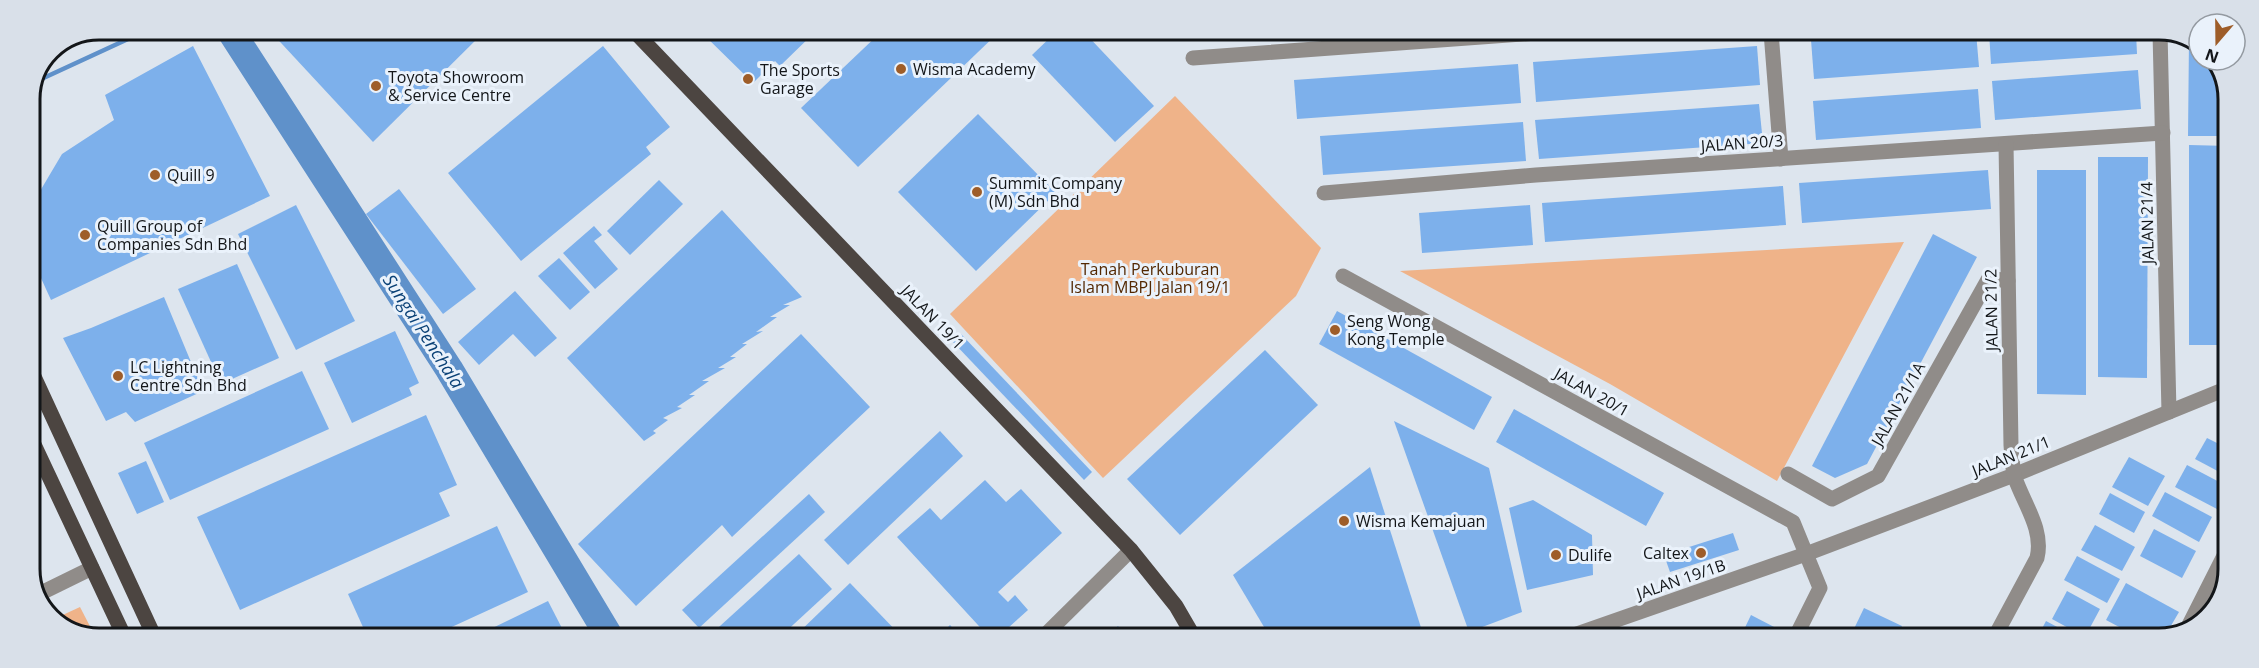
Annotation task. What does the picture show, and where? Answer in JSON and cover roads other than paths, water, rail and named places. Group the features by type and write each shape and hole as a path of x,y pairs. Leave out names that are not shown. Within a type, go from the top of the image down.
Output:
{"main road":[{"name":"JALAN 19/1","path":"643,40 1131,550 1176,606 1189,628"},
{"path":"41,391 150,628"},
{"path":"41,459 120,628"}],"street":[{"path":"1193,58 1440,40"},
{"path":"1772,40 1781,159"},
{"name":"JALAN 21/4","path":"2160,40 2169,412"},
{"name":"JALAN 20/3","path":"1324,193 1536,175 2163,133"},
{"name":"JALAN 21/2","path":"1999,628 2037,558 2040,545 2038,534 2014,475 2011,445 2006,144"},
{"name":"JALAN 20/1","path":"1343,276 1793,522 1820,588 1800,628"},
{"name":"JALAN 21/1A","path":"1788,474 1832,499 1878,476 1989,278 2008,281"},
{"name":"JALAN 21/1","path":"1806,554 2014,475 2218,392"},
{"path":"1052,628 1131,550"},
{"name":"JALAN 19/1B","path":"1594,628 1806,554"},
{"path":"45,591 92,568"},
{"path":"2193,617 2218,568"}],"waterway":[{"path":"45,77 126,40"},
{"name":"Sungai Penchala","path":"236,40 449,369 604,628"}],"place":[{"name":"Wisma Academy","path":"901,69"},
{"name":"The Sports Garage","path":"748,79"},
{"name":"Toyota Showroom & Service Centre","path":"376,86"},
{"name":"Quill 9","path":"155,175"},
{"name":"Summit Company (M) Sdn Bhd","path":"977,192"},
{"name":"Quill Group of Companies Sdn Bhd","path":"85,235"},
{"name":"Seng Wong Kong Temple","path":"1335,330"},
{"name":"LC Lightning Centre Sdn Bhd","path":"118,376"},
{"name":"Wisma Kemajuan","path":"1344,521"},
{"name":"Caltex","path":"1701,553"},
{"name":"Dulife","path":"1556,555"}],"park label":[{"name":"Tanah Perkuburan Islam MBPJ Jalan 19/1","path":"1150,278"}]}
